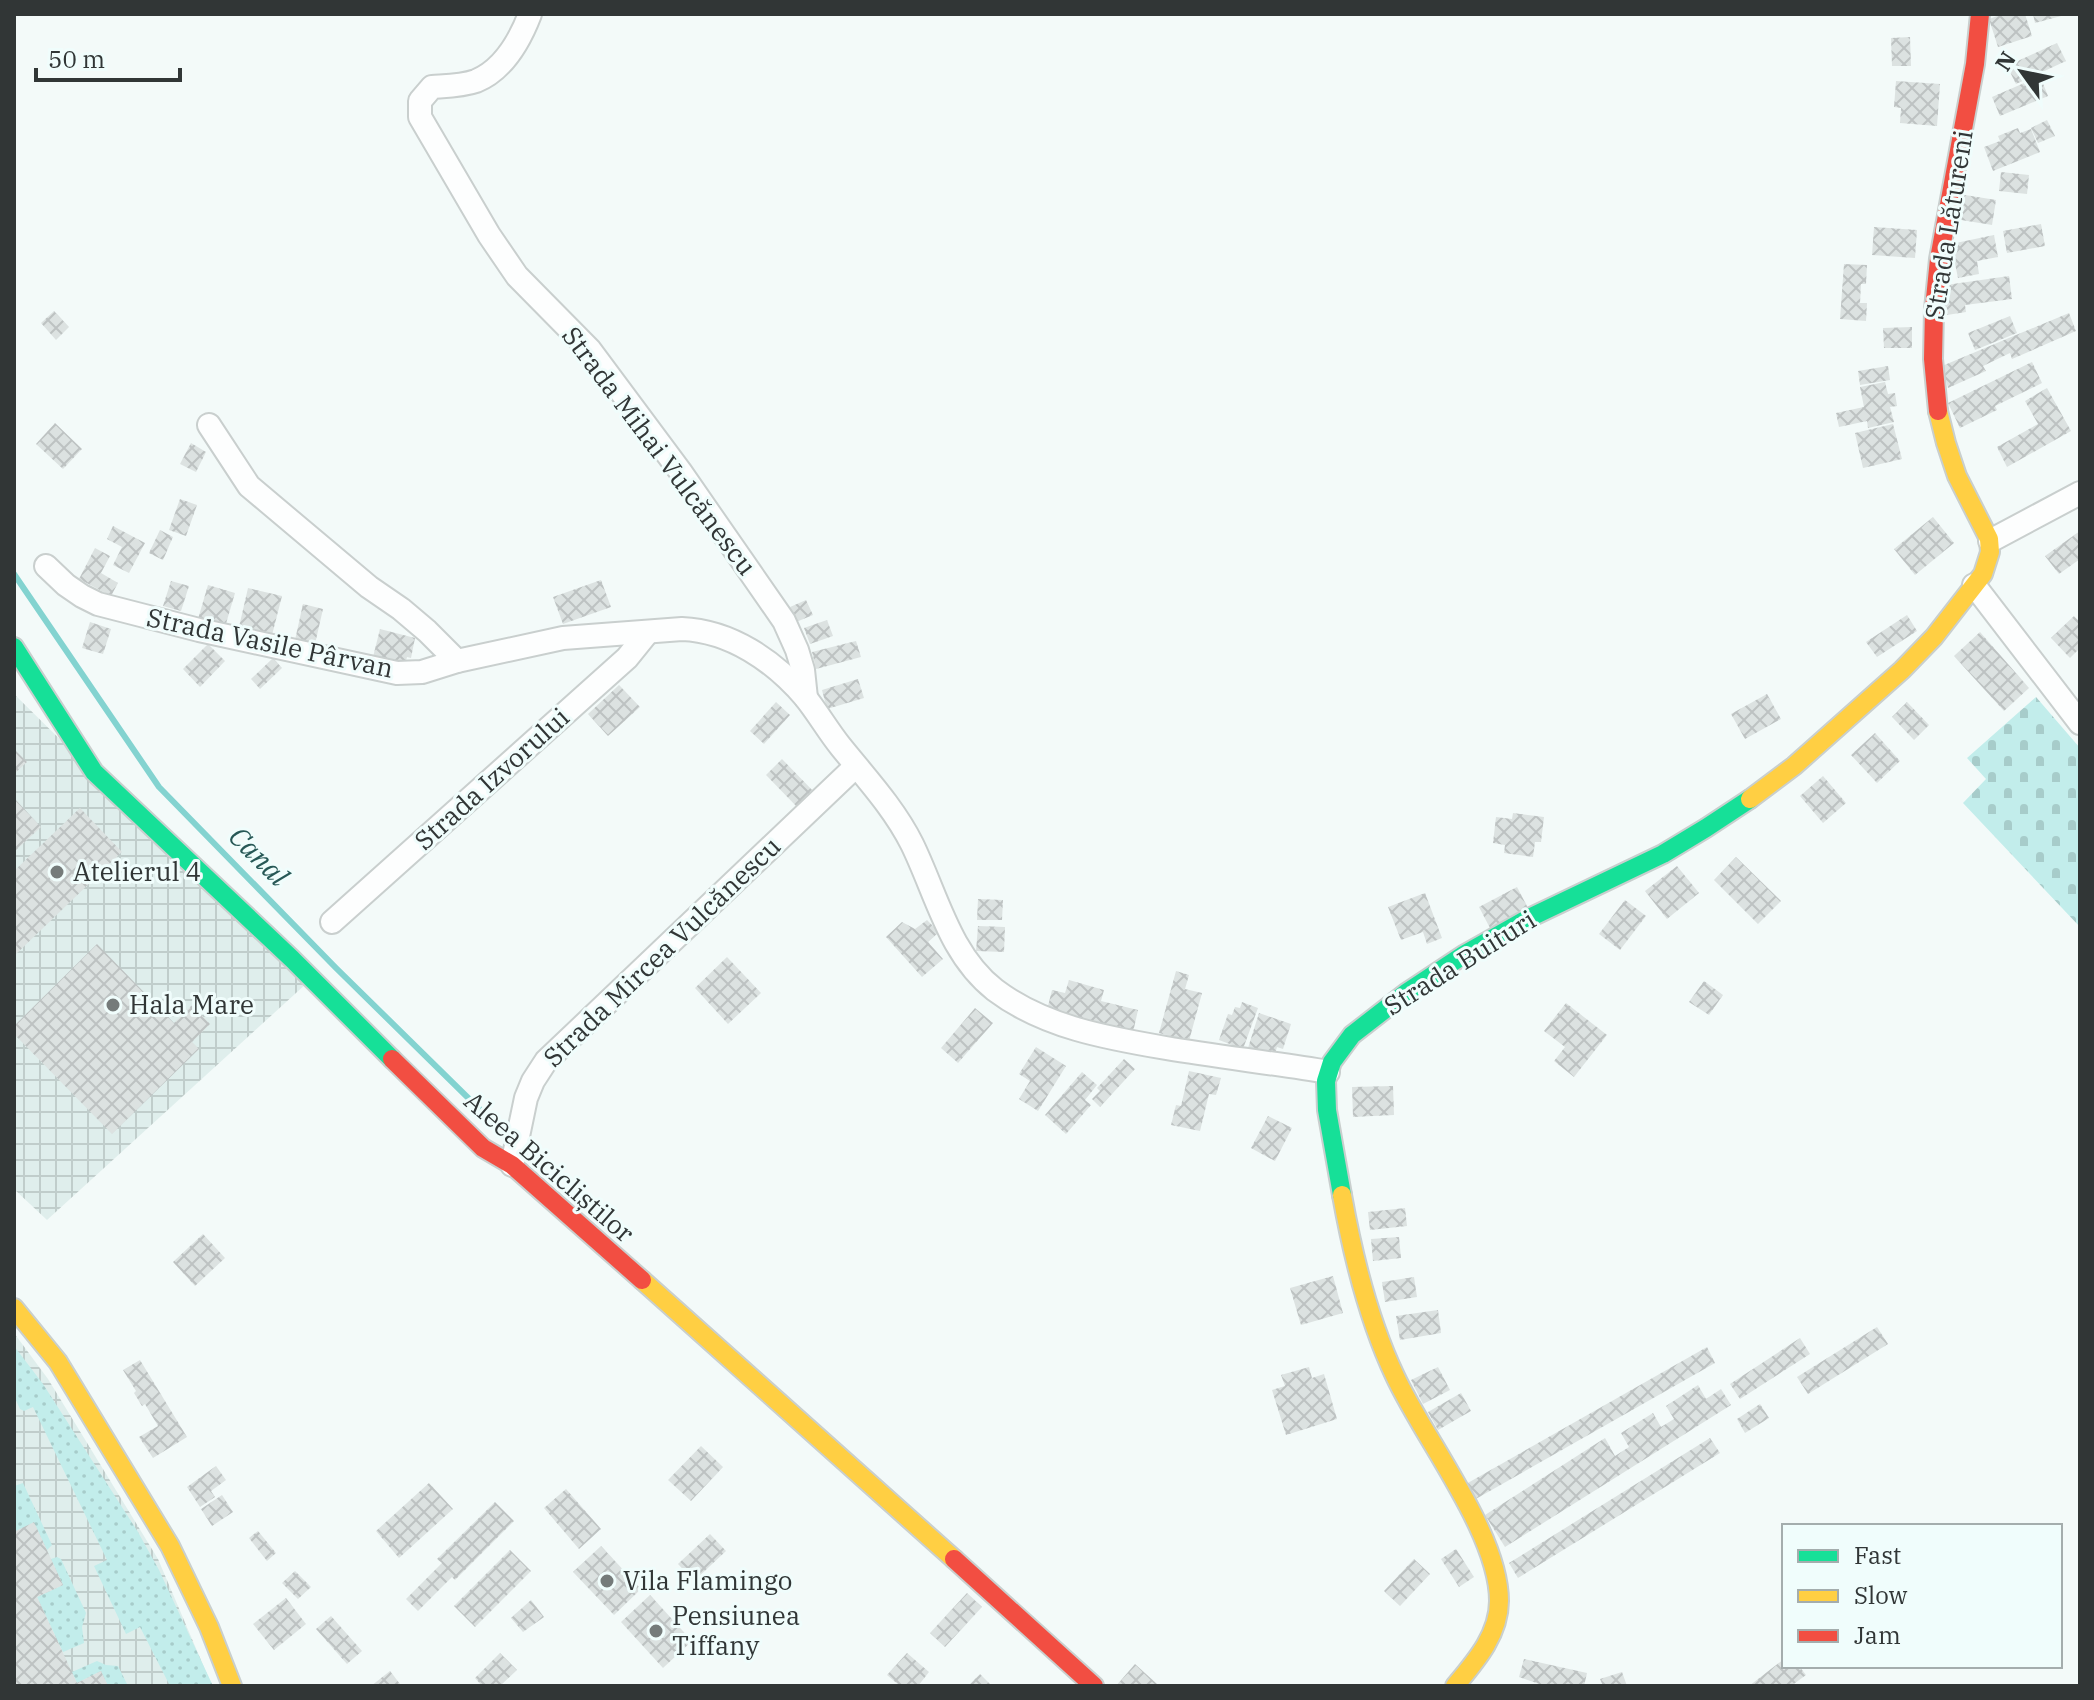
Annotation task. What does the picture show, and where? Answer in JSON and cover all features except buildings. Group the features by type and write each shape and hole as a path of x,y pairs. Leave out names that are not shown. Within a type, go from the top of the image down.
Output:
{"street":[{"name":"Strada Mihai Vulcănescu","path":"530,14 516,44 500,65 479,80 432,87 420,101 420,117 489,235 517,276 590,350 680,471 784,621 800,660 806,698"},
{"name":"Strada Lătureni","path":"1980,14 1973,82 1936,274 1932,326 1933,366 1947,443 1955,472 1990,541"},
{"path":"209,425 249,486 369,587 401,609 457,661"},
{"path":"2080,493 1990,541 1989,562 1974,585 2080,723"},
{"name":"Strada Vasile Pârvan","path":"46,566 66,585 98,604 199,630 397,673 422,672 457,661 563,638 648,632"},
{"name":"Strada Buituri","path":"1328,1072 1334,1057 1352,1036 1431,975 1546,909 1668,852 1779,778 1861,709 1927,644 1974,585"},
{"path":"648,632 682,629 721,635 767,662 806,698 901,824 965,959 976,973 1011,1001 1050,1021 1102,1036 1229,1059 1328,1072 1326,1090 1341,1195 1378,1339 1409,1405 1470,1514 1497,1580 1499,1604 1492,1635 1455,1686"},
{"name":"Strada Izvorului","path":"332,922 627,658 648,632"},
{"name":"Aleea Bicicliștilor","path":"14,647 94,772 292,959 463,1130 483,1148 512,1165 1094,1686"},
{"name":"Strada Mircea Vulcănescu","path":"512,1165 526,1098 546,1061 856,766"},
{"path":"14,1308 58,1362 112,1448 170,1546 209,1627 239,1680"}],"shaded area":[{"path":"14,694 307,983 47,1220 14,1189"},
{"path":"14,1333 48,1379 158,1559 212,1686 14,1686"}],"green space":[{"path":"2036,697 2080,748 2080,927 1963,803 1986,779 1967,758"},
{"path":"14,1346 43,1384 138,1532 213,1686 170,1686 140,1627 126,1634 94,1566 107,1560 33,1407 24,1411 20,1409 14,1396"},
{"path":"23,1483 52,1545 47,1550 34,1523 14,1532 14,1486"},
{"path":"51,1559 61,1559 86,1613 82,1627 84,1643 63,1652 37,1597 63,1585"},
{"path":"97,1661 118,1666 128,1686 108,1686 101,1671 77,1683 72,1672"}],"waterway":[{"name":"Canal","path":"14,574 159,787 336,968 510,1139"}],"traffic: fast":[{"path":"14,647 94,772 292,959 392,1059"},
{"path":"1342,1195 1327,1110 1326,1081 1332,1062 1352,1035 1406,993 1465,954 1527,919 1663,854 1750,799"}],"traffic: slow":[{"path":"1750,799 1794,766 1902,670 1934,637 1983,574 1990,552 1989,539 1957,476 1938,411"},
{"path":"1342,1195 1362,1287 1385,1354 1474,1517 1496,1574 1499,1601 1495,1625 1484,1647 1455,1686"},
{"path":"642,1280 954,1559"},
{"path":"14,1308 58,1362 170,1546 209,1627 232,1686"}],"traffic: jam":[{"path":"1938,411 1933,359 1939,259 1975,64 1980,14"},
{"path":"392,1059 483,1148 512,1165 642,1280"},
{"path":"954,1559 1094,1686"}],"place":[{"name":"Atelierul 4","path":"57,872"},
{"name":"Hala Mare","path":"113,1005"},
{"name":"Vila Flamingo","path":"607,1581"},
{"name":"Pensiunea Tiffany","path":"656,1631"}]}
